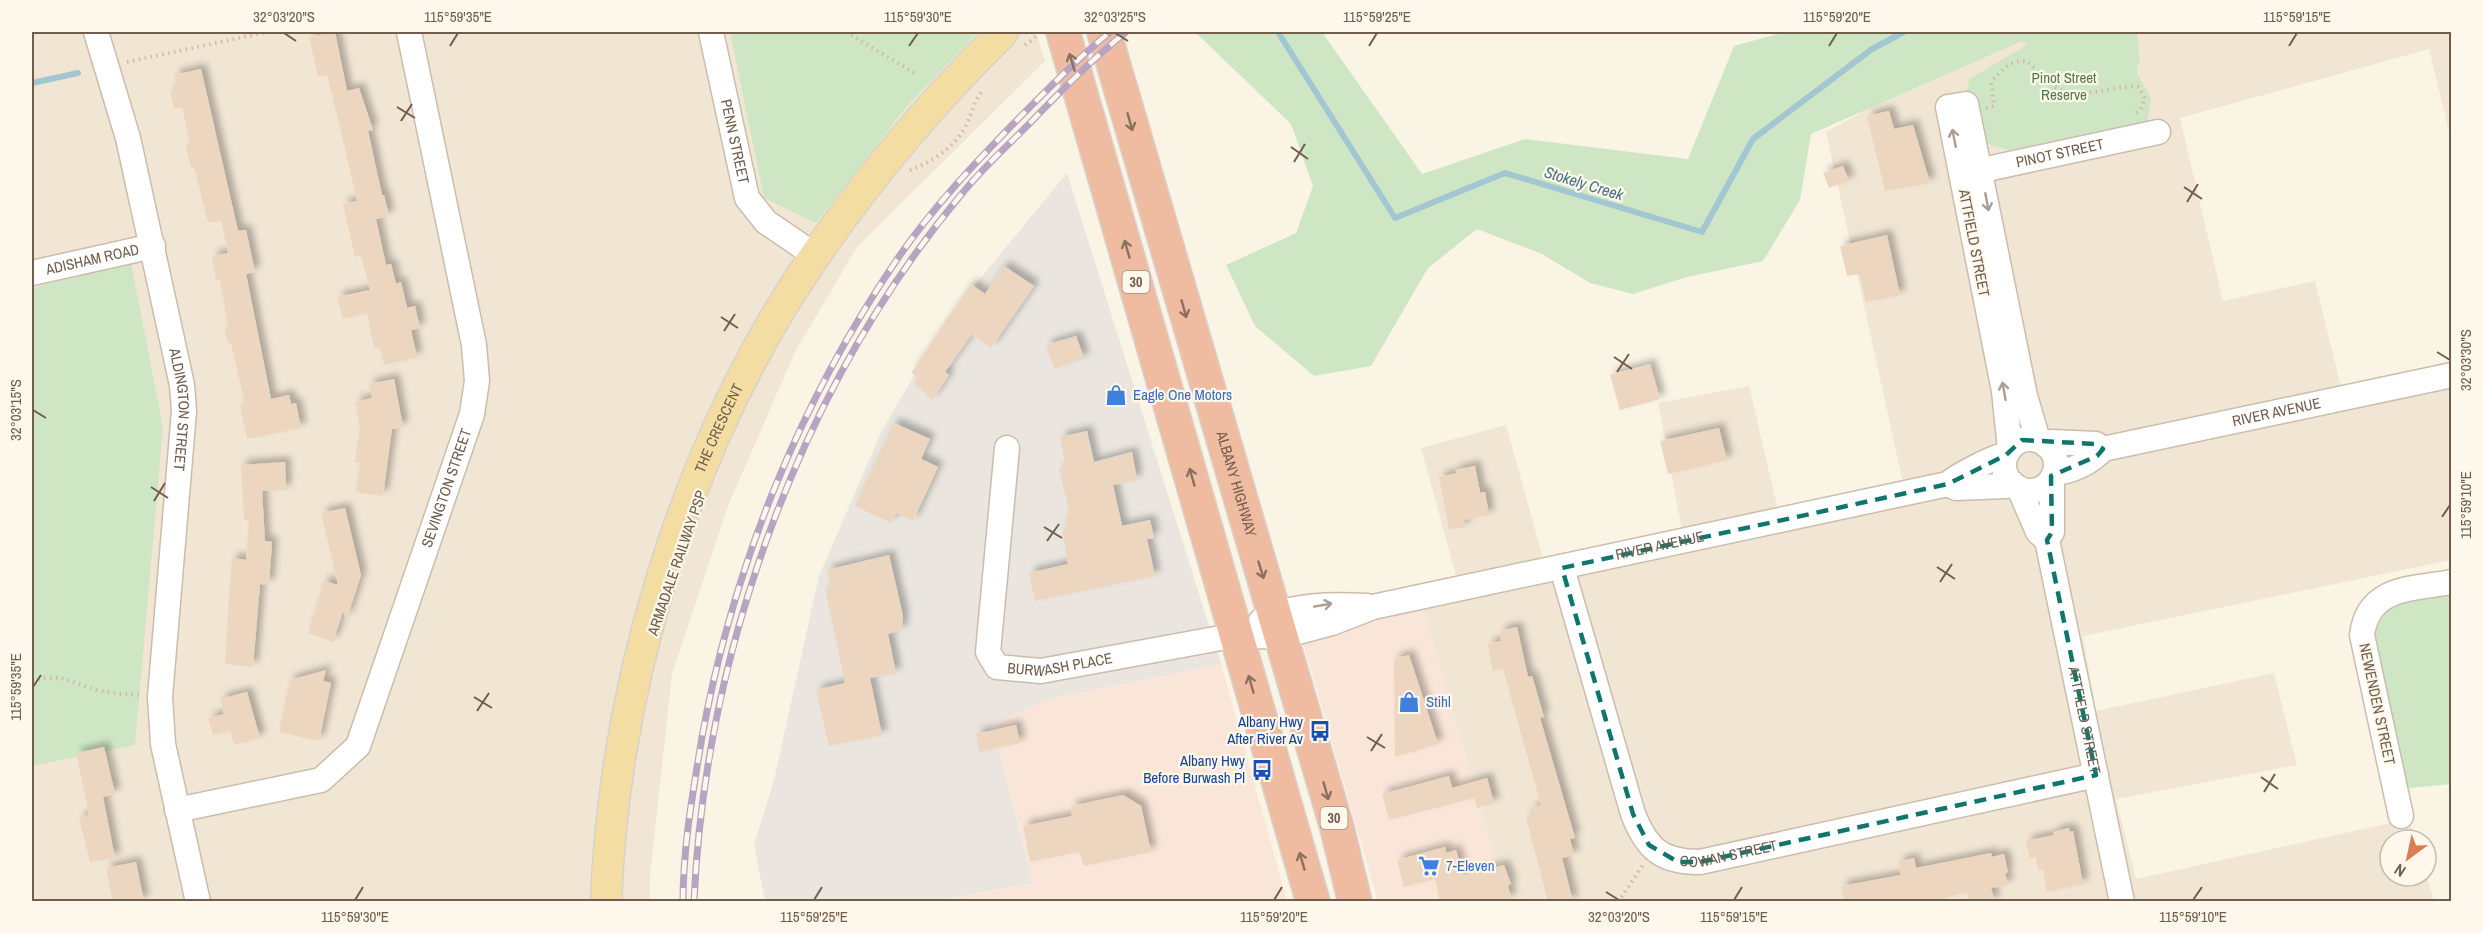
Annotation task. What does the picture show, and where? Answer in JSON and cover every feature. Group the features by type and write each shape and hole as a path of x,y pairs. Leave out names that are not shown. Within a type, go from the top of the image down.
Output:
{"highway":[{"name":"30","path":"1063,32 1313,902"},
{"name":"ALBANY HIGHWAY","path":"1104,32 1337,828 1355,902"},
{"path":"1106,180 1143,166"}],"main road":[{"name":"THE CRESCENT","path":"606,902 612,816 627,720 647,637 674,545 696,482 740,385 780,310 890,153 956,79 1003,32"}],"street":[{"name":"ALDINGTON STREET","path":"96,32 128,138 182,385 184,411 160,697 163,744 198,902"},
{"name":"SEVINGTON STREET","path":"177,810 321,780 358,746 472,414 477,381 474,345 409,32"},
{"name":"PENN STREET","path":"711,32 747,198 756,213 766,222 816,256"},
{"name":"ATTFIELD STREET","path":"1960,108 2004,391 2008,452"},
{"name":"PINOT STREET","path":"1971,173 2158,132"},
{"name":"ATTFIELD STREET","path":"1971,173 2025,396 2042,443"},
{"name":"ADISHAM ROAD","path":"32,273 153,246"},
{"name":"RIVER AVENUE","path":"2053,475 2097,456 2103,449 2451,375"},
{"path":"2022,440 2042,443 2054,456 2053,475 2041,488 2033,490 2015,486 2004,470 2008,452 2022,440"},
{"name":"RIVER AVENUE","path":"2042,443 2096,444 2103,449"},
{"name":"BURWASH PLACE","path":"1007,448 988,652 997,668 1041,671 1237,636"},
{"name":"RIVER AVENUE","path":"1237,636 1277,625 1332,623 1373,607 1948,484 1955,477 2008,452"},
{"name":"ATTFIELD STREET","path":"2047,540 2052,532 2053,475"},
{"name":"RIVER AVENUE","path":"1948,484 1956,488 2015,486"},
{"name":"ATTFIELD STREET","path":"2015,486 2038,532 2047,540 2122,902"},
{"name":"COWAN STREET","path":"1562,568 1633,814 1649,845 1665,857 1678,862 1700,862 2096,775"},
{"name":"NEWENDEN STREET","path":"2401,816 2362,635 2364,623 2378,600 2389,594 2451,582"}],"path":[{"path":"107,68 267,32"},
{"path":"846,32 918,75"},
{"path":"1960,108 1994,106 1991,82 2007,66 2017,61 2027,61 2050,84 2065,93 2079,95 2121,86 2138,87 2145,98 2141,109 2132,117 2133,123"},
{"path":"904,172 923,165 945,150 966,125 974,102 988,84"},
{"path":"32,680 51,676 76,680 100,691 160,697"},
{"path":"1618,902 1643,865"}],"highlighted area":[{"path":"2022,440 2096,444 2103,449 2097,456 2051,476 2052,532 2047,540 2096,775 1700,862 1678,862 1649,845 1633,814 1562,568 1948,484 2006,455"}],"shaded area":[{"path":"32,32 1036,32 1045,61 857,247 795,352 728,506 672,674 650,876 650,901 32,901"},
{"path":"2005,32 2451,32 2451,140 2429,49 2180,118 2223,301 2315,281 2343,395 2451,371 2451,560 2083,636 2096,711 2274,673 2297,765 2116,799 2136,879 2409,819 2412,828 2378,828 2378,888 2430,888 2434,901 1507,901 1419,594 1458,583 1421,448 1506,425 1544,562 1682,530 1658,403 1749,386 1778,510 1903,483 1826,132"},
{"path":"1067,173 1221,664 1053,698 992,724 1033,883 936,901 765,901 754,845 774,780 819,576 881,432 946,320"},
{"path":"1419,594 1507,901 1378,901 1297,622"},
{"path":"1221,664 1287,901 936,902 1033,883 992,724 1053,698"}],"green space":[{"path":"730,32 978,32 907,106 816,223 764,198"},
{"name":"Pinot Street Reserve","path":"1199,32 1322,32 1422,174 1525,139 1688,159 1734,46 1785,32 2137,32 2140,63 2137,66 2137,73 2151,98 2147,124 2014,152 1985,143 1966,104 1969,79 2027,45 2022,41 1811,134 1800,200 1763,261 1687,277 1633,294 1590,283 1542,254 1477,229 1428,268 1371,366 1314,376 1255,326 1226,265 1296,233 1313,186 1291,124 1197,34"},
{"path":"131,263 163,427 135,745 32,766 32,288"},
{"path":"2451,590 2451,784 2411,788 2406,786 2373,630 2379,619 2396,604 2416,597"}],"building":[{"path":"335,32 347,91 359,88 373,130 368,131 389,216 376,219 386,265 391,264 396,284 401,282 407,308 415,306 420,328 411,330 417,357 384,365 380,348 374,347 367,313 343,319 337,297 370,290 361,256 355,257 343,204 357,201 344,144 327,75 318,76 309,37"},
{"path":"201,69 238,231 246,230 255,272 246,274 271,399 289,395 291,404 296,403 301,428 247,439 240,405 245,404 231,343 228,343 224,330 228,327 220,280 216,280 212,256 228,253 221,220 208,223 194,167 191,168 186,146 190,144 182,107 174,109 170,91 177,90 174,75"},
{"path":"1889,111 1894,129 1913,125 1930,183 1885,191 1867,116"},
{"path":"1843,166 1849,181 1829,188 1823,173"},
{"path":"1887,235 1900,295 1866,302 1859,274 1847,276 1840,246"},
{"path":"1004,266 1034,286 991,348 972,334 945,372 949,375 932,400 914,383 917,377 911,373 971,284 985,294"},
{"path":"1076,336 1084,358 1054,369 1046,345"},
{"path":"1650,364 1660,399 1620,410 1610,375"},
{"path":"394,379 403,427 392,429 383,496 356,492 360,463 355,462 360,428 355,402 372,398 369,384"},
{"path":"894,423 930,439 921,459 938,467 913,521 896,513 891,523 855,506"},
{"path":"1719,428 1727,460 1668,474 1660,441"},
{"path":"1087,431 1094,462 1132,452 1137,480 1113,485 1122,526 1150,520 1154,538 1147,539 1155,576 1035,601 1029,573 1068,564 1062,531 1068,530 1065,515 1070,514 1059,469 1066,467 1060,437"},
{"path":"285,462 286,490 262,491 265,541 272,542 269,585 260,584 253,667 225,664 232,558 246,560 249,520 244,520 241,465"},
{"path":"1475,466 1480,492 1485,492 1489,515 1464,520 1465,527 1449,529 1439,477 1457,473 1455,470"},
{"path":"345,508 361,575 346,621 343,611 333,642 308,633 324,581 338,585 321,513"},
{"path":"889,555 903,616 902,630 888,634 896,673 870,678 882,735 829,746 816,690 845,683 825,588 831,587 827,570"},
{"path":"1517,627 1528,677 1532,676 1544,717 1540,718 1575,838 1570,839 1574,855 1562,858 1573,902 1548,902 1526,817 1533,815 1531,808 1541,805 1503,669 1493,671 1488,644 1501,641 1500,631"},
{"name":"Stihl","path":"1409,655 1438,744 1395,757 1394,659"},
{"path":"326,670 323,681 331,683 319,741 279,732 290,680"},
{"path":"247,692 260,738 234,745 230,730 213,735 208,718 224,714 220,699"},
{"path":"1016,725 1020,743 979,752 976,734"},
{"path":"104,747 115,794 103,797 115,858 90,862 79,818 89,815 76,753"},
{"path":"1449,776 1452,788 1487,778 1494,803 1477,808 1474,798 1389,820 1382,794"},
{"path":"1123,795 1141,806 1151,852 1084,866 1079,852 1030,862 1023,826 1072,816 1071,806"},
{"path":"2069,828 2070,832 2073,831 2083,884 2047,892 2043,869 2038,870 2036,857 2030,858 2026,841 2054,835 2053,832"},
{"path":"1445,847 1446,853 1456,850 1463,875 1504,865 1511,884 1508,885 1511,899 1499,902 1440,902 1435,879 1404,887 1397,860"},
{"path":"1991,853 1992,857 2004,854 2008,872 2005,873 2008,885 1991,888 1995,902 1969,902 1967,892 1929,902 1844,902 1841,886 1901,875 1898,862 1914,858 1916,868"},
{"path":"136,862 144,902 113,902 106,868"}],"waterway":[{"name":"Stokely Creek","path":"1278,32 1395,218 1505,173 1702,232 1753,139 1872,49 1904,32"},
{"path":"32,83 78,73"}],"railway":[{"path":"683,902 689,819 715,673 752,548 801,428 830,369 863,313 898,258 940,203 1019,118 1110,32"},
{"path":"694,902 702,807 718,712 742,617 772,524 811,434 855,347 907,266 965,190 1076,77 1126,32"}],"place":[{"name":"Eagle One Motors","path":"1116,395"},
{"name":"Stihl","path":"1409,702"},
{"name":"Albany Hwy After River Av","path":"1320,731"},
{"name":"Albany Hwy Before Burwash Pl","path":"1262,770"},
{"name":"7-Eleven","path":"1429,866"}]}
